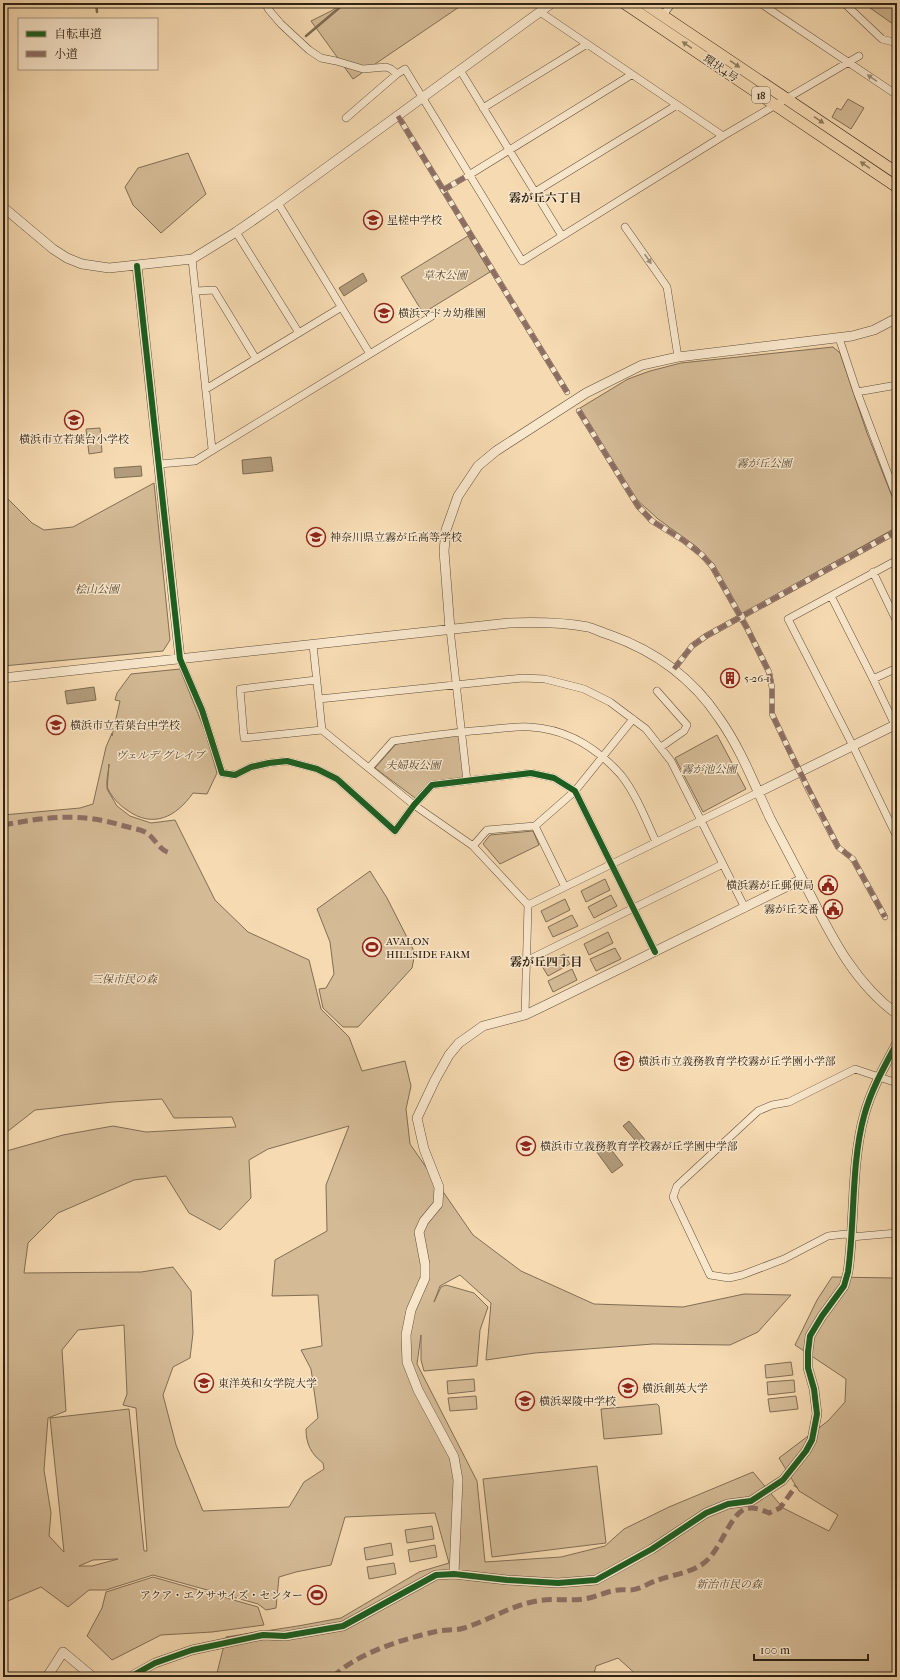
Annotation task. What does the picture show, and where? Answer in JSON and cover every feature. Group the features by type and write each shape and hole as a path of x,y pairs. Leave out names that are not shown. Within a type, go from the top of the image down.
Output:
{"main road":[{"name":"環状4号","path":"624,3 897,187"},
{"name":"環状4号","path":"644,3 897,173"}],"street":[{"path":"265,3 268,10 281,24 309,50 321,58 363,70 391,69 396,74"},
{"path":"3,207 53,249 67,258 82,264 109,268 192,259 236,232 278,203 552,3"},
{"path":"663,15 672,3"},
{"path":"760,3 771,6 848,62 897,95"},
{"path":"844,3 879,41 897,43"},
{"path":"540,12 723,136"},
{"path":"483,108 587,44"},
{"path":"346,118 396,74 405,70 522,261 723,136 859,56"},
{"path":"460,70 562,236"},
{"path":"443,190 632,75"},
{"path":"535,192 677,105"},
{"path":"398,116 567,392"},
{"path":"278,203 340,308 370,354"},
{"path":"625,227 667,287 678,357"},
{"path":"236,232 299,333"},
{"path":"192,259 212,449"},
{"path":"137,266 180,659 202,710 222,774 234,775 269,763 287,761 317,769 337,779 395,830 414,805 432,785 531,773 554,778 574,791 655,952"},
{"path":"196,292 214,290 256,359"},
{"path":"206,389 340,308"},
{"path":"159,464 195,460 432,316"},
{"path":"467,781 450,629 444,551 446,530 458,496 478,466 496,450 586,393 642,365 678,357 863,334 886,325 897,318"},
{"path":"839,338 857,392 897,498"},
{"path":"857,392 897,385"},
{"path":"579,411 638,506 652,521 683,540 702,554 712,566 747,628 769,672 772,688 772,714 808,789 838,847 854,860 885,917"},
{"path":"674,669 692,646 706,636 897,532"},
{"path":"897,560 788,619 853,746 897,837"},
{"path":"873,572 897,622"},
{"path":"528,905 896,724 831,596"},
{"path":"3,678 509,623 538,622 589,628 644,649 674,669 706,699 738,749 833,940 851,968 866,986 886,1006 897,1014"},
{"path":"314,645 316,680 322,730"},
{"path":"873,679 897,668"},
{"path":"319,698 523,678 545,679 584,690 610,702 646,729 671,761 702,820 744,908"},
{"path":"316,680 240,688 244,738 322,730 414,805 473,846 528,905 525,1015"},
{"path":"657,691 687,725 684,731 661,748"},
{"path":"473,846 487,830 535,826 574,791 633,719"},
{"path":"369,768 394,741 462,732 529,727 547,729 568,735 587,745 603,756 622,776 656,842"},
{"path":"535,826 565,887"},
{"path":"526,961 723,864"},
{"path":"454,1574 458,1480 454,1457 418,1390 407,1362 406,1335 411,1310 425,1278 425,1264 419,1232 424,1221 438,1204 439,1187 424,1149 418,1118 435,1080 449,1056 459,1043 483,1026 525,1015 802,880"},
{"path":"130,1677 155,1663 192,1650 263,1635 285,1636 344,1626 436,1575 454,1574 507,1580 558,1583 596,1580 652,1549 706,1513 728,1504 751,1501 783,1480 806,1451 812,1440 817,1414 814,1389 808,1368 810,1336 822,1316 844,1286 849,1265 859,1140 864,1116 878,1077 897,1043"},
{"path":"897,1084 855,1069 789,1102 772,1105 758,1111 677,1186 673,1197 710,1276 729,1278 742,1275 784,1259 828,1236 846,1234 851,1237 897,1233"},
{"path":"47,1677 63,1652 93,1677"}],"green space":[{"path":"343,3 465,3 353,79 311,21"},
{"path":"863,3 897,3 897,27 893,24"},
{"path":"848,99 864,108 851,129 832,117 837,108 841,110"},
{"path":"188,153 206,194 161,233 133,205 125,187 138,168"},
{"name":"草木公園","path":"468,236 490,272 423,313 401,277"},
{"name":"霧が丘公園","path":"833,347 840,353 867,433 897,509 897,527 740,615 713,563 697,547 658,519 634,497 580,408 628,379 650,371 681,363"},
{"path":"100,428 102,452 89,454 86,429"},
{"name":"桧山公園","path":"154,483 170,640 163,651 3,666 3,494 32,523 44,530 73,527"},
{"path":"180,669 205,731 217,773 207,794 193,793 172,814 163,818 155,819 146,819 137,816 121,806 107,787 107,789 117,806 130,816 151,823 175,820 215,900 248,932 309,960 321,1009 349,1037 362,1071 405,1061 411,1086 406,1109 410,1144 473,1235 521,1271 594,1304 683,1307 744,1294 791,1295 758,1332 730,1345 653,1344 535,1353 486,1360 491,1303 460,1275 440,1286 434,1302 441,1287 446,1285 474,1293 488,1307 480,1330 477,1366 424,1371 421,1360 421,1335 417,1364 477,1481 485,1562 561,1557 605,1546 624,1529 669,1507 753,1472 783,1508 829,1531 838,1515 799,1491 779,1458 828,1421 845,1402 846,1379 795,1345 817,1300 832,1277 897,1277 897,1677 639,1677 618,1658 596,1666 593,1677 216,1677 226,1637 341,1618 419,1572 449,1563 435,1513 345,1517 331,1565 279,1577 276,1608 266,1610 258,1604 153,1575 106,1590 89,1590 68,1607 41,1587 3,1603 3,1152 63,1135 113,1126 146,1132 236,1127 232,1117 174,1118 162,1099 113,1102 35,1110 3,1135 3,815 80,808 93,804 106,747 112,733 112,736 120,701 115,700 117,693 131,674","holes":["349,1126 326,1185 327,1231 275,1260 272,1296 318,1295 322,1346 301,1350 311,1369 318,1418 306,1429 307,1439 312,1452 323,1463 324,1469 304,1482 289,1507 203,1511 176,1445 163,1395 173,1367 190,1358 193,1333 191,1291 173,1267 141,1272 24,1273 28,1243 58,1213 134,1180 166,1176 189,1213 220,1230 251,1198 249,1160 268,1149","124,1325 127,1394 123,1405 136,1408 147,1551 144,1551 129,1409 50,1418 64,1552 49,1536 51,1513 44,1470 48,1418 66,1411 62,1350 78,1330","118,1559 92,1566 79,1566 93,1560"]},
{"name":"夫婦坂公園","path":"459,735 464,777 430,782 415,798 375,768 396,744"},
{"name":"霧が池公園","path":"717,735 746,789 703,812 675,758"},
{"path":"533,831 539,845 500,864 483,844 490,835"},
{"name":"AVALON HILLSIDE FARM","path":"370,871 387,898 415,953 412,968 358,1027 343,1027 323,1008 319,989 326,988 334,974 330,942 317,909"},
{"path":"605,879 610,890 586,902 581,891"},
{"path":"611,895 617,906 594,918 588,907"},
{"path":"565,899 570,910 546,922 541,911"},
{"path":"572,915 578,926 553,937 548,927"},
{"path":"608,932 613,943 589,955 584,944"},
{"path":"615,948 621,959 596,971 590,959"},
{"path":"564,954 570,964 548,976 542,966"},
{"path":"572,969 577,980 553,992 548,981"},
{"path":"791,1362 793,1375 766,1378 765,1365"},
{"path":"474,1379 475,1391 448,1394 447,1381"},
{"path":"794,1380 795,1392 768,1395 767,1382"},
{"path":"476,1396 477,1409 450,1411 448,1398"},
{"path":"796,1396 798,1409 770,1412 768,1399"},
{"path":"657,1404 659,1406 662,1434 604,1439 601,1409"},
{"path":"597,1466 606,1543 492,1557 483,1479"},
{"path":"432,1526 434,1539 407,1543 405,1530"},
{"path":"391,1543 393,1555 366,1560 364,1548"},
{"path":"435,1545 437,1557 410,1562 408,1550"},
{"path":"394,1563 396,1574 369,1579 367,1567"},
{"path":"153,1577 258,1607 264,1625 212,1632 161,1635 112,1660 87,1636 102,1608 106,1592"}],"shaded area":[{"path":"363,273 367,281 344,296 339,288"},
{"path":"271,457 273,471 243,474 242,460"},
{"path":"141,466 142,476 115,478 114,468"},
{"path":"94,687 96,700 67,704 65,691"},
{"path":"629,1121 647,1142 641,1147 623,1126"},
{"path":"606,1143 623,1165 612,1173 596,1151"}],"waterway":[{"path":"96,3 97,12"},
{"path":"306,36 345,3"}],"marked path":[{"path":"398,116 567,392"},
{"path":"443,190 469,175"},
{"path":"579,411 638,506 652,521 683,540 702,555 712,566 747,628 769,672 772,688 772,714 788,748 838,847 853,859 885,917"},
{"path":"674,669 692,646 706,636 897,531"},
{"path":"3,825 49,818 78,817 92,819 143,831 148,834 162,849 170,853"},
{"path":"333,1677 354,1661 380,1648 438,1631 464,1628 527,1603 543,1600 583,1599 614,1591 634,1590 655,1581 691,1570 708,1560 739,1513 745,1509 751,1508 769,1513 780,1508 796,1486"}],"cycle path":[{"path":"137,266 180,659 202,710 222,773 235,775 251,767 287,761 317,769 337,779 395,831 414,805 432,785 531,773 554,778 575,791 655,952"},
{"path":"130,1677 155,1663 192,1650 263,1635 285,1636 343,1626 436,1575 454,1574 507,1580 558,1583 596,1580 652,1549 706,1513 728,1504 751,1501 783,1480 806,1451 812,1440 817,1414 814,1389 808,1368 810,1336 822,1316 844,1286 848,1272 855,1173 860,1134 870,1097 897,1043"}],"place":[{"name":"星槎中学校","path":"373,220"},
{"name":"横浜マドカ幼稚園","path":"384,313"},
{"name":"横浜市立若葉台小学校","path":"74,420"},
{"name":"神奈川県立霧が丘高等学校","path":"316,537"},
{"name":"5-26-1","path":"730,678"},
{"name":"横浜市立若葉台中学校","path":"56,725"},
{"name":"横浜霧が丘郵便局","path":"828,885"},
{"name":"霧が丘交番","path":"833,909"},
{"name":"AVALON HILLSIDE FARM","path":"372,947"},
{"name":"横浜市立義務教育学校霧が丘学園小学部","path":"624,1061"},
{"name":"横浜市立義務教育学校霧が丘学園中学部","path":"526,1146"},
{"name":"東洋英和女学院大学","path":"204,1383"},
{"name":"横浜創英大学","path":"628,1388"},
{"name":"横浜翠陵中学校","path":"525,1401"},
{"name":"アクア・エクササイズ・センター","path":"317,1595"}],"district":[{"name":"霧が丘六丁目","path":"545,198"},
{"name":"霧が丘四丁目","path":"546,962"}],"park label":[{"name":"ヴェルデ グレイブ","path":"160,755"},
{"name":"三保市民の森","path":"124,979"},
{"name":"新治市民の森","path":"729,1584"}]}
